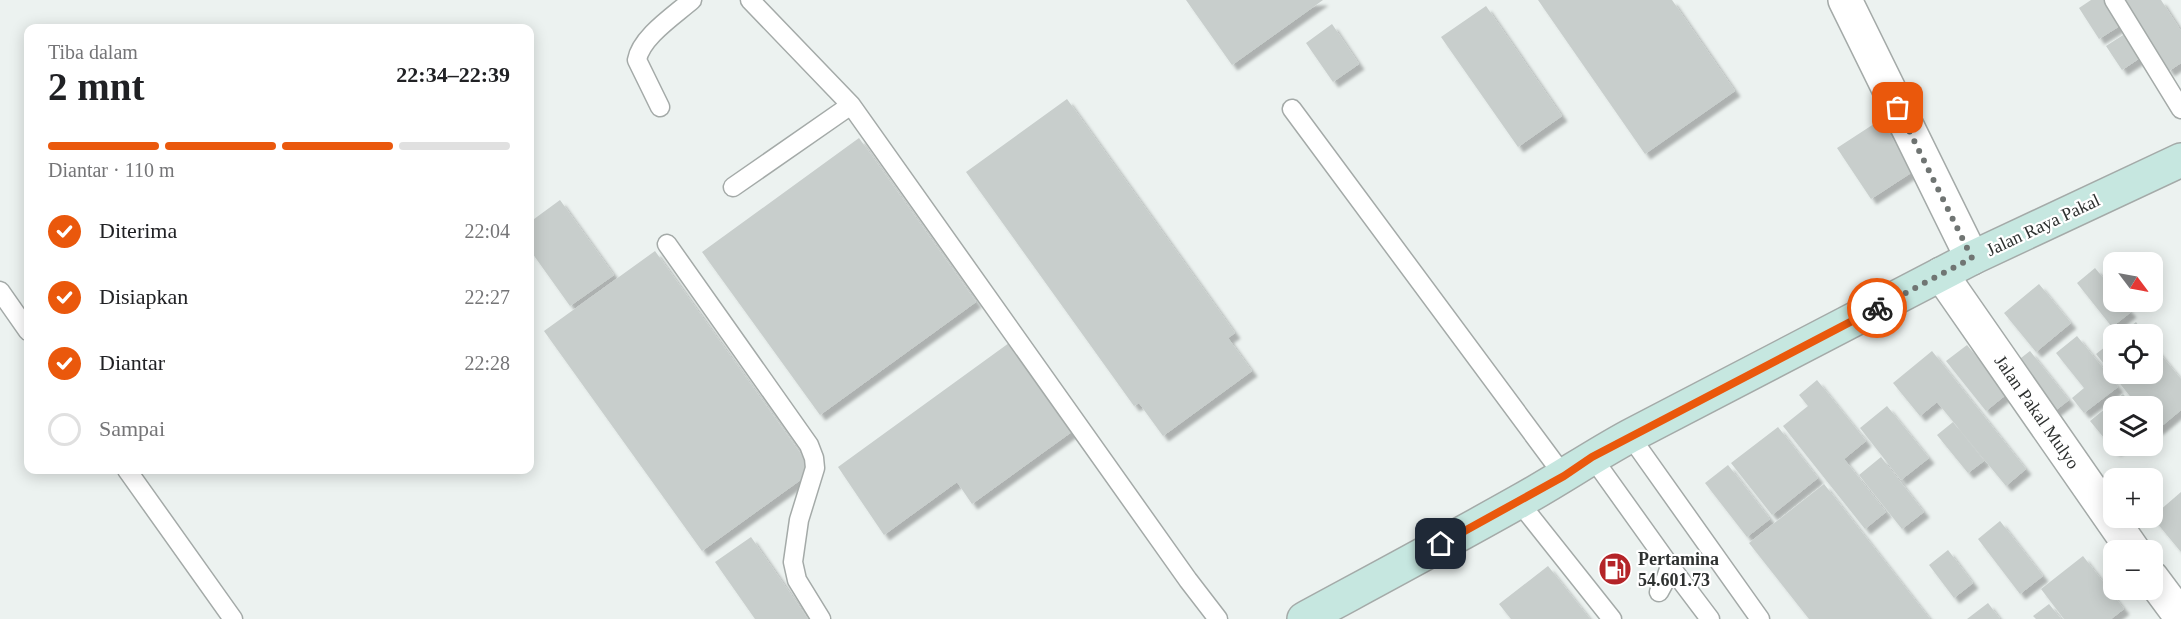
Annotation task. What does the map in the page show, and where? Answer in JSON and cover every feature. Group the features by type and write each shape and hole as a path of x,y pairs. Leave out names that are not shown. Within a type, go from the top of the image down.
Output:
{"main road":[{"name":"Jalan Raya Pakal","path":"1304,619 1519,502 1630,436 1972,258 2181,160"}],"street":[{"path":"1845,0 1972,258"},
{"name":"Jalan Pakal Mulyo","path":"1941,274 2126,540"},
{"path":"2163,593 2181,617"}],"lane":[{"path":"660,107 637,60 638,52 652,35 692,0"},
{"path":"750,0 851,105 1218,619"},
{"path":"2114,0 2181,109"},
{"path":"733,186 851,105"},
{"path":"1292,109 1564,476"},
{"path":"667,244 812,451 815,468 799,520 793,562 797,580 821,619"},
{"path":"0,291 24,325"},
{"path":"1630,436 1760,619"},
{"path":"1592,457 1710,619"},
{"path":"130,474 233,619"},
{"path":"1519,502 1615,615"},
{"path":"1659,592 1670,566"}],"building":[{"path":"1186,0 1323,0 1232,65"},
{"path":"1538,0 1672,0 1735,91 1645,154"},
{"path":"2091,0 2111,0 2126,22 2099,39 2079,8"},
{"path":"2122,0 2161,0 2181,31 2181,63 2169,71"},
{"path":"1486,6 1562,116 1518,147 1441,37"},
{"path":"1332,24 1359,64 1333,82 1306,43"},
{"path":"2131,30 2146,54 2122,70 2106,46"},
{"path":"1067,99 1235,333 1228,338 1252,371 1163,436 1139,403 1134,406 966,172"},
{"path":"1880,120 1914,171 1871,199 1837,148"},
{"path":"859,138 976,302 820,415 702,252"},
{"path":"560,200 614,275 570,306 534,256 534,219"},
{"path":"655,251 813,471 702,551 544,331"},
{"path":"2095,268 2103,278 2103,312 2131,312 2116,324 2110,324 2077,283"},
{"path":"2039,284 2071,323 2036,352 2004,313"},
{"path":"2077,336 2103,368 2103,384 2116,384 2118,387 2103,396 2103,398 2084,413 2072,398 2084,388 2056,353"},
{"path":"1009,343 1073,431 972,504 957,482 884,535 838,467"},
{"path":"1967,345 2007,394 1986,411 1946,361"},
{"path":"2103,349 2103,363 2096,354"},
{"path":"1932,351 2026,469 2006,486 1937,402 1920,416 1893,383"},
{"path":"2030,351 2069,400 2051,414 2012,365"},
{"path":"2163,357 2181,379 2181,410 2163,425 2163,396 2130,396 2120,384 2163,384"},
{"path":"1817,380 1866,441 1844,459 1886,512 1865,529 1783,426 1808,406 1799,395"},
{"path":"1887,406 1929,458 1901,480 1860,428"},
{"path":"2103,410 2103,437 2090,421"},
{"path":"1953,422 1984,461 1968,473 1937,435"},
{"path":"1778,427 1818,478 1772,515 1731,463"},
{"path":"1881,457 1924,512 1902,529 1859,475"},
{"path":"1728,465 1770,519 1747,537 1705,483"},
{"path":"1824,484 1930,619 1809,619 1749,543"},
{"path":"2181,492 2181,552 2161,528 2163,528 2163,508"},
{"path":"2000,521 2043,576 2020,594 1978,539"},
{"path":"751,537 808,619 755,619 715,562"},
{"path":"1948,550 1973,583 1954,598 1929,565"},
{"path":"2083,556 2103,582 2103,600 2117,600 2124,609 2111,619 2064,619 2041,589"},
{"path":"1548,566 1590,619 1511,619 1499,604"},
{"path":"1988,603 2000,619 1967,619"},
{"path":"2049,604 2061,619 2036,619 2033,616"}],"way so far":[{"path":"1877,308 1972,258 1898,108"}],"place":[{"name":"Pertamina 54.601.73","path":"1615,569"}],"route":[{"path":"1441,544 1519,502 1592,457 1877,308"}]}
